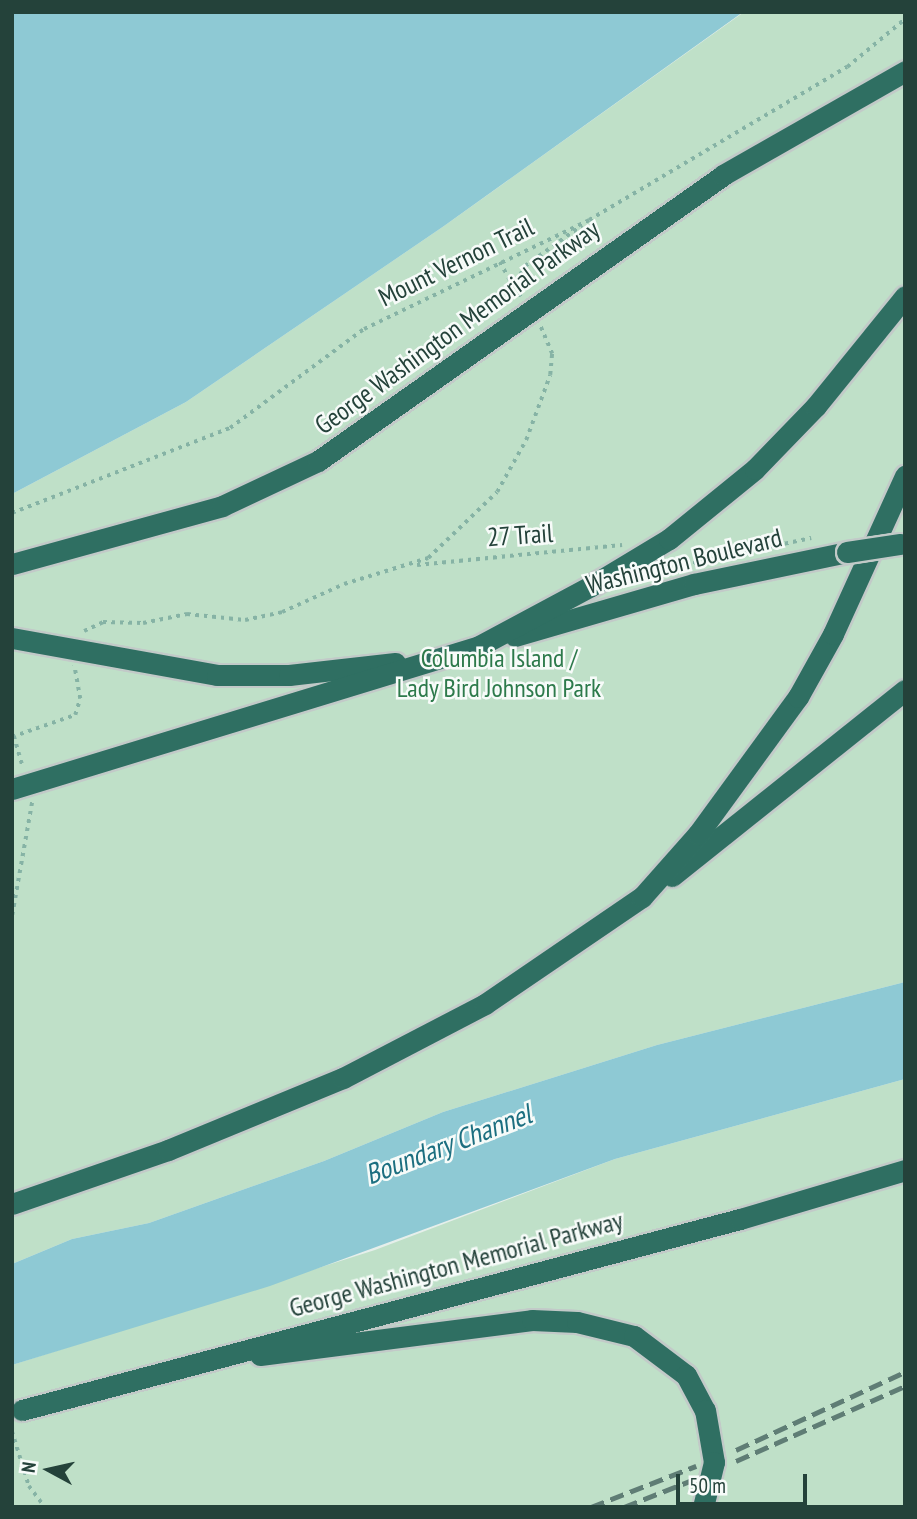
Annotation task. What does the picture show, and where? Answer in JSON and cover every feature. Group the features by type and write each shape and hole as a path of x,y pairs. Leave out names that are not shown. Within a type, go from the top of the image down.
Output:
{"highway":[{"name":"George Washington Memorial Parkway","path":"12,564 222,506 318,461 723,174 905,71"},
{"path":"19,787 479,646 635,561 715,504 816,406 905,296"},
{"path":"642,897 698,834 798,697 833,634 905,477"},
{"name":"Washington Boulevard","path":"479,646 694,584 902,543"},
{"path":"12,638 231,676 289,675 435,660"},
{"path":"12,1204 191,1142 343,1078 485,1004 710,849 905,690"},
{"name":"George Washington Memorial Parkway","path":"22,1410 185,1364 740,1219 905,1170"},
{"path":"185,1364 522,1321 577,1322 616,1330 668,1357 698,1392 714,1453 702,1507"}],"path":[{"name":"Mount Vernon Trail","path":"12,513 230,428 364,329 589,220 847,67 905,19"},
{"path":"516,291 525,266 589,220"},
{"path":"500,262 523,302"},
{"path":"81,638 97,622 143,623 187,614 245,620 282,612 344,584 411,566 445,543 497,492 527,440 550,376 549,342 537,322"},
{"path":"676,568 740,550 824,536"},
{"name":"27 Trail","path":"411,566 622,545 629,551"},
{"path":"12,915 19,787 13,737 75,715 80,703 73,677 75,660"},
{"path":"12,1431 29,1486 46,1507"}],"green space":[{"name":"Columbia Island / Lady Bird Johnson Park","path":"744,12 905,12 905,982 657,1045 443,1112 324,1161 149,1223 72,1239 12,1264 12,494 186,402 444,226"},
{"path":"905,1079 905,1507 12,1507 12,1365 375,1250 615,1159"}],"water":[{"path":"12,12 743,12 444,226 186,402 12,494"},
{"name":"Boundary Channel","path":"905,982 905,1079 615,1159 270,1286 12,1365 12,1264 72,1239 149,1223 324,1161 443,1112 657,1045"}],"railway":[{"path":"736,1450 905,1372"},
{"path":"736,1461 905,1386"},
{"path":"591,1507 696,1466"},
{"path":"624,1507 695,1479"}]}
